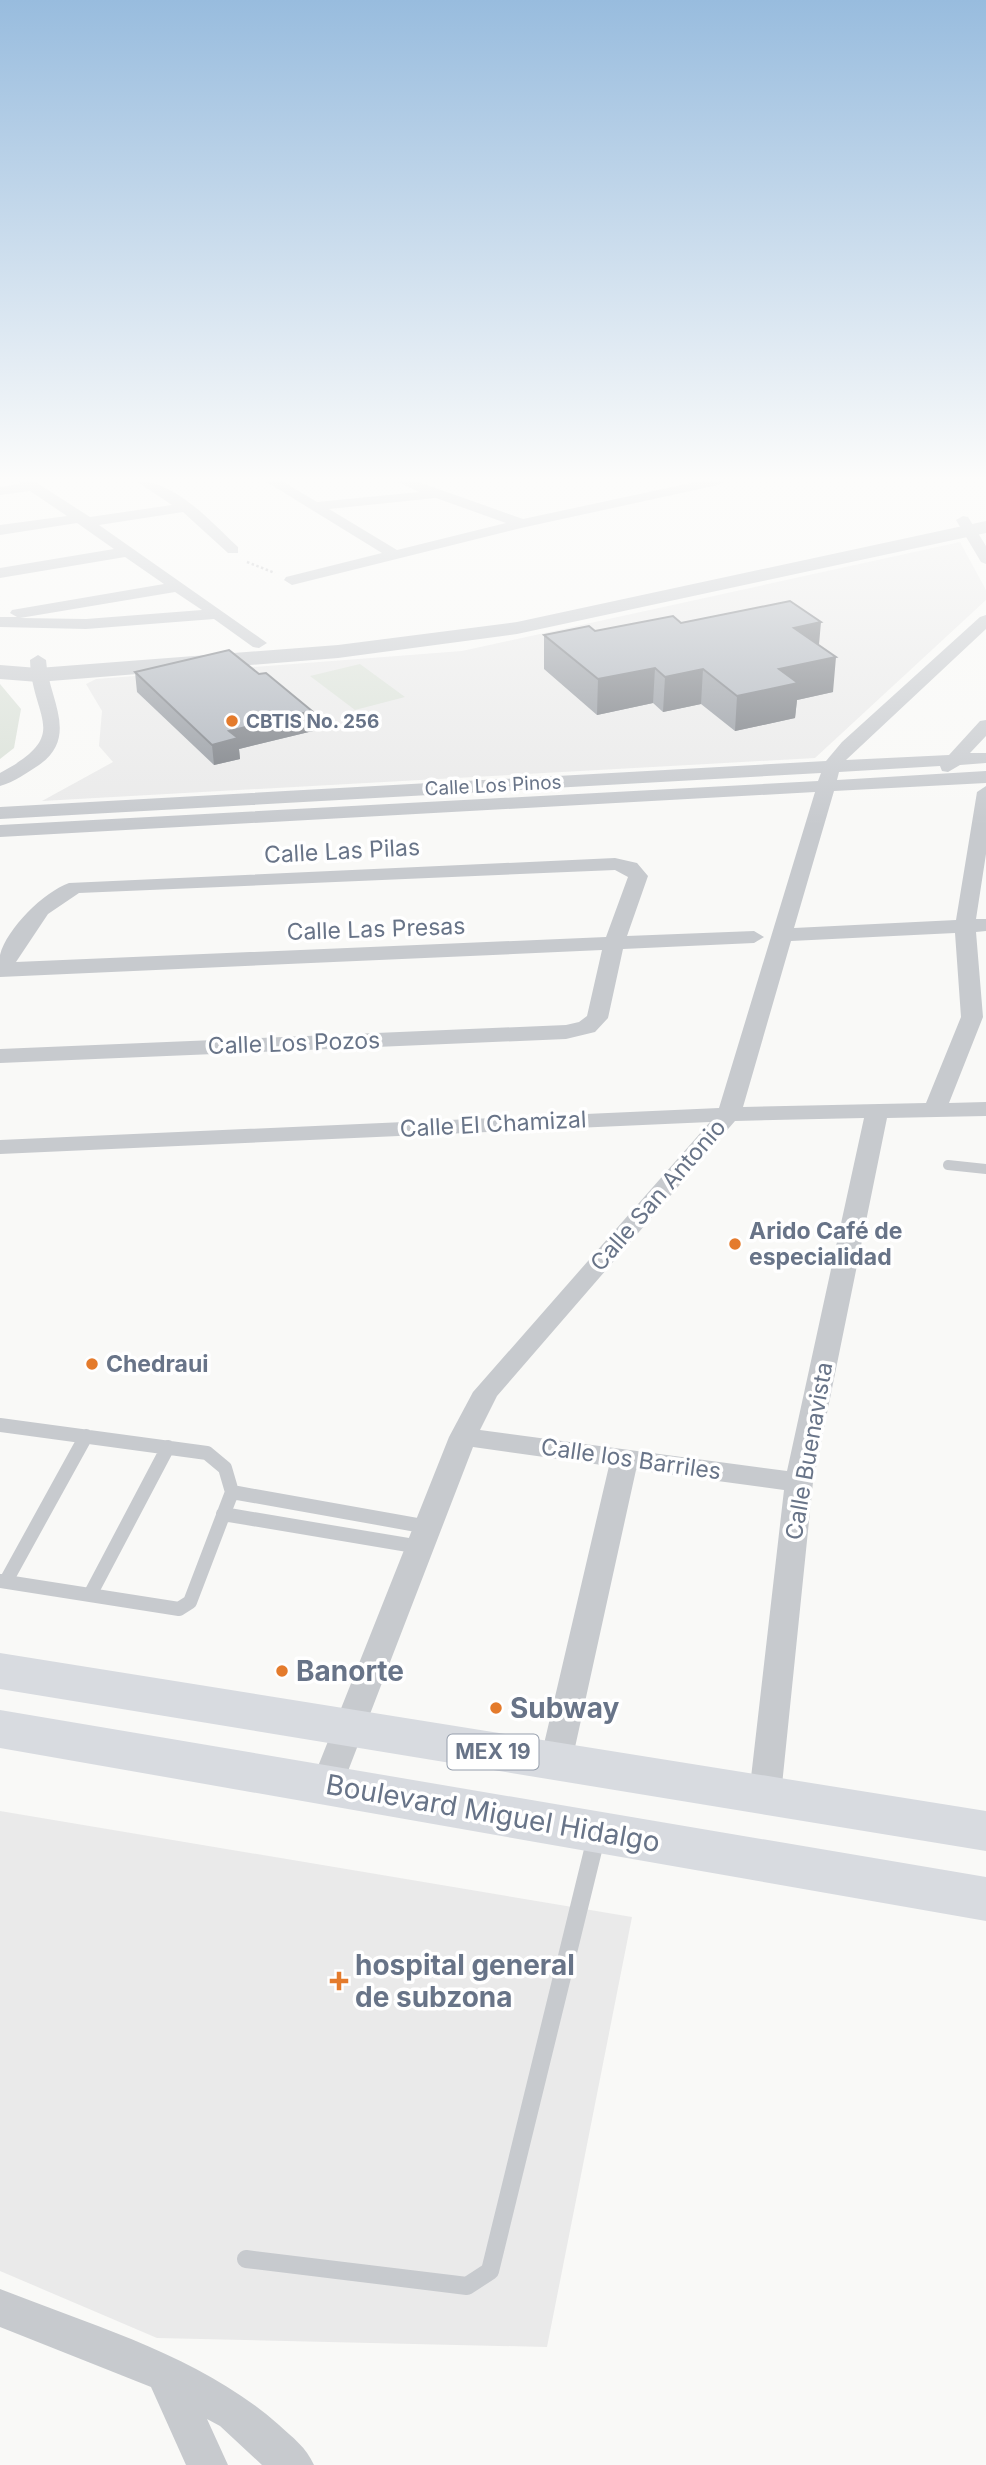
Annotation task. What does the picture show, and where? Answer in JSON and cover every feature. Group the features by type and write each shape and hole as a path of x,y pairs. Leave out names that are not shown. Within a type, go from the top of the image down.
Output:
{"main road":[{"name":"MEX 19","path":"0,1671 348,1730 986,1831"},
{"name":"Boulevard Miguel Hidalgo","path":"0,1729 986,1899"}],"street":[{"path":"0,616 120,596"},
{"path":"194,596 259,643"},
{"path":"0,672 421,626 597,596"},
{"path":"0,658 38,667 375,649 517,628 660,596"},
{"path":"0,622 86,624 218,614"},
{"name":"Calle San Antonio","path":"327,1784 463,1437 485,1392 729,1114 828,776 848,746 986,620"},
{"path":"0,780 46,752 55,734 38,667"},
{"path":"939,779 986,725"},
{"name":"Calle Los Pinos","path":"0,831 828,776 986,758"},
{"name":"Calle Los Pinos","path":"0,813 828,776 939,779 986,777"},
{"path":"935,1110 979,1016 975,925 986,792"},
{"name":"Calle Las Pilas","path":"0,969 46,902 57,892 76,887 587,865 615,864 630,867 638,876 614,943"},
{"path":"781,935 975,925"},
{"name":"Calle Las Presas","path":"0,969 754,937"},
{"name":"Calle Los Pozos","path":"0,1056 566,1032 587,1027 597,1018 614,943"},
{"name":"Calle El Chamizal","path":"0,1147 729,1114 986,1110"},
{"name":"Calle Buenavista","path":"765,1795 799,1482 877,1111"},
{"name":"Calle los Barriles","path":"463,1437 799,1482"},
{"path":"556,1761 625,1458"},
{"path":"0,2308 165,2373 234,2412 293,2465"},
{"path":"165,2373 207,2465"}],"lane":[{"path":"948,1165 986,1169"},
{"path":"2,1428 86,1436 168,1447 207,1453 222,1460 230,1476 232,1492 190,1602 179,1609 3,1581 86,1436"},
{"path":"90,1595 168,1447"},
{"path":"232,1492 424,1537"},
{"path":"223,1514 424,1537"},
{"path":"246,2259 467,2286 490,2271 598,1831"}],"shaded area":[{"path":"713,596 986,596 986,600 815,758 42,801 113,762 99,746 102,711 86,684 96,679 462,651"},
{"path":"360,664 405,697 355,710 310,676"},
{"path":"0,684 21,709 14,748 0,759"},
{"path":"0,1811 632,1917 547,2347 157,2338 0,2271"}],"building":[{"path":"790,601 821,622 794,628 836,657 779,669 798,683 737,696 703,669 665,677 655,668 598,679 544,635 589,626 595,631 673,616 681,623"},
{"path":"229,650 259,674 266,673 312,711 229,731 238,738 212,745 135,672"}],"place":[{"name":"CBTIS No. 256","path":"232,721"},
{"name":"Arido Café de especialidad","path":"735,1244"},
{"name":"Chedraui","path":"92,1364"},
{"name":"Banorte","path":"282,1671"},
{"name":"Subway","path":"496,1708"},
{"name":"hospital general de subzona","path":"339,1981"}]}
